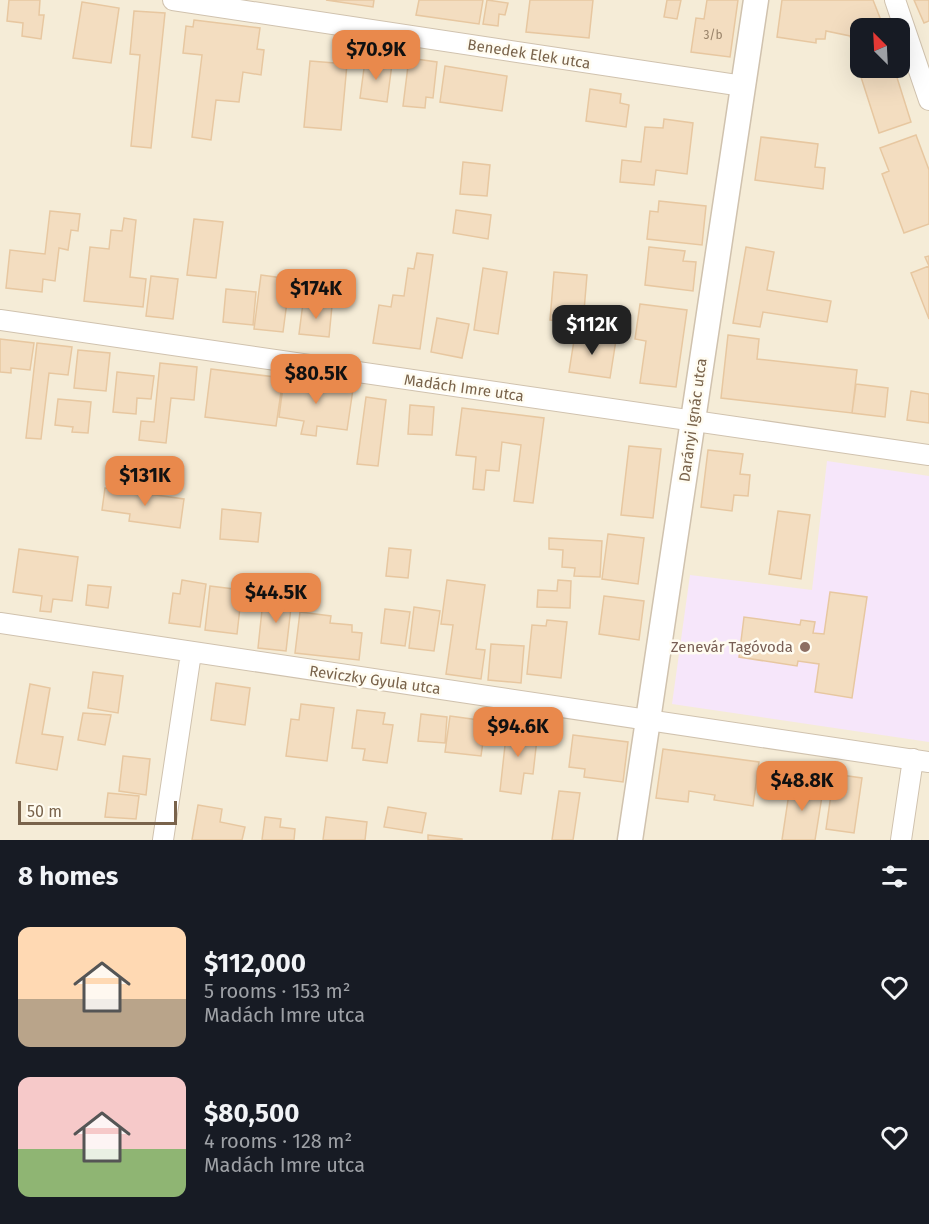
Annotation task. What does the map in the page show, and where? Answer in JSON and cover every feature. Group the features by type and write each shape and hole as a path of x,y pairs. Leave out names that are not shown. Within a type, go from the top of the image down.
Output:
{"street":[{"name":"Benedek Elek utca","path":"173,0 743,86"},
{"name":"Darányi Ignác utca","path":"630,840 756,0"},
{"path":"895,0 929,100"},
{"name":"Madách Imre utca","path":"0,320 929,455"},
{"name":"Reviczky Gyula utca","path":"0,623 921,760"},
{"path":"163,840 191,653"},
{"path":"901,840 921,760"}],"shaded area":[{"path":"0,0 929,0 929,840 0,840"},
{"name":"Zenevár Tagóvoda","path":"827,461 929,476 929,742 672,704 690,575 812,590"}],"building":[{"path":"9,0 40,0 39,15 44,15 41,39 22,36 23,23 7,21"},
{"path":"326,0 374,0 373,7"},
{"path":"419,0 483,0 479,24 416,15"},
{"path":"487,0 508,3 505,15 499,14 498,26 483,24"},
{"path":"530,0 593,0 589,38 526,32"},
{"path":"667,0 681,0 677,19 664,17"},
{"path":"707,0 738,0 730,57 691,52 696,18 704,19"},
{"path":"782,0 873,0 880,18 850,18 850,36 826,31 825,39 816,39 816,43 777,37"},
{"path":"914,0 929,0 929,21 924,23"},
{"path":"82,2 119,8 111,63 73,58"},
{"path":"134,11 165,13 151,148 131,146 140,55 130,54"},
{"path":"194,20 260,28 257,49 264,50 261,75 243,72 239,102 216,100 211,140 192,137 202,55 183,53 186,26 193,27"},
{"path":"409,58 437,62 433,98 426,97 425,108 403,106"},
{"path":"310,61 347,64 341,130 304,127"},
{"path":"365,61 392,64 387,102 360,98"},
{"path":"445,66 507,76 502,111 440,102"},
{"path":"861,78 897,78 911,122 879,133"},
{"path":"590,89 621,94 620,103 629,105 626,127 586,121"},
{"path":"664,119 693,123 687,174 656,170 654,185 620,182 622,160 641,162 645,127 663,128"},
{"path":"916,135 929,170 929,224 904,233 882,174 889,171 880,148"},
{"path":"761,137 818,144 815,167 825,168 823,189 755,180"},
{"path":"463,162 490,165 487,196 460,194"},
{"path":"659,201 706,206 702,245 647,239 650,211 658,212"},
{"path":"456,210 491,215 488,239 453,233"},
{"path":"50,211 80,214 78,231 71,230 68,250 59,248 55,281 43,279 42,292 6,288 10,250 45,254"},
{"path":"124,218 136,220 130,277 146,279 143,307 84,301 90,247 109,249 111,230 122,231"},
{"path":"194,219 223,222 216,278 187,275"},
{"path":"649,247 685,251 683,261 696,262 693,291 645,285"},
{"path":"746,247 774,252 767,290 831,301 827,322 763,312 760,327 733,323"},
{"path":"417,253 433,255 420,349 373,343 379,305 391,307 393,295 404,296 408,268 414,269"},
{"path":"929,266 929,319 911,273"},
{"path":"483,268 507,272 498,334 474,330"},
{"path":"554,272 587,275 583,323 550,320"},
{"path":"261,275 290,279 283,332 254,329"},
{"path":"151,276 178,279 173,319 146,316"},
{"path":"226,289 256,292 253,325 223,322"},
{"path":"303,303 332,306 329,337 299,334"},
{"path":"640,304 687,310 676,387 640,383 646,341 635,339"},
{"path":"437,318 469,324 462,358 431,352"},
{"path":"575,334 616,340 610,378 569,372"},
{"path":"728,335 759,339 757,359 857,370 852,413 721,398"},
{"path":"0,339 34,343 30,370 11,368 11,373 0,372"},
{"path":"37,343 72,347 68,375 49,373 41,439 26,438"},
{"path":"78,350 110,353 106,391 74,388"},
{"path":"160,363 197,367 194,400 171,398 166,443 139,440 141,421 154,422"},
{"path":"211,369 283,378 276,426 205,417"},
{"path":"117,372 154,376 151,399 137,398 136,414 113,412"},
{"path":"284,379 353,389 347,430 317,426 316,436 301,434 304,421 279,417"},
{"path":"856,384 888,388 885,417 852,413"},
{"path":"911,391 929,394 929,423 907,420"},
{"path":"366,397 386,400 378,466 357,464"},
{"path":"58,399 91,402 88,433 72,432 73,427 55,425"},
{"path":"410,405 434,407 432,435 408,434"},
{"path":"462,408 544,418 533,503 514,501 521,445 502,442 499,471 486,470 484,490 473,489 476,457 456,455"},
{"path":"629,446 661,449 653,518 621,515"},
{"path":"708,450 743,454 740,474 750,475 748,496 734,495 732,511 701,507"},
{"path":"105,488 184,499 180,528 129,521 130,514 102,510"},
{"path":"222,509 261,513 258,542 220,539"},
{"path":"778,511 810,515 801,579 769,574"},
{"path":"608,534 644,538 638,584 602,579"},
{"path":"549,538 602,541 600,577 574,576 575,568 562,567 563,550 549,549"},
{"path":"389,548 411,550 408,578 386,576"},
{"path":"19,549 78,557 72,601 53,599 51,612 40,611 42,596 13,592"},
{"path":"182,580 206,584 200,627 169,623 173,593 180,594"},
{"path":"447,580 485,585 476,649 485,650 481,679 446,674 453,625 441,624"},
{"path":"558,580 571,581 570,608 537,607 538,590 557,591"},
{"path":"88,585 111,587 108,608 86,605"},
{"path":"210,586 242,590 237,634 205,630"},
{"path":"280,589 293,590 286,651 258,648 262,610 278,611"},
{"path":"830,592 867,597 852,698 815,692 819,664 798,661 797,666 739,657 744,617 800,625 801,620 815,622 813,633 824,634"},
{"path":"604,596 644,601 639,640 599,634"},
{"path":"414,607 440,611 434,651 409,648"},
{"path":"385,609 410,612 405,646 381,643"},
{"path":"300,612 331,616 330,623 352,625 352,632 362,633 359,660 295,653"},
{"path":"547,620 567,622 561,678 527,674 532,625 546,626"},
{"path":"491,644 524,646 521,683 488,680"},
{"path":"93,672 123,676 118,713 88,708"},
{"path":"216,683 250,688 245,725 211,720"},
{"path":"30,684 50,688 42,734 63,737 57,770 16,763"},
{"path":"301,704 334,708 327,761 286,756 291,719 299,720"},
{"path":"357,710 385,713 383,724 393,725 387,763 363,760 365,749 352,748"},
{"path":"83,713 111,715 105,745 78,740"},
{"path":"421,714 447,717 445,743 418,741"},
{"path":"450,716 486,721 481,756 445,752"},
{"path":"507,727 538,730 533,774 524,773 521,794 500,791"},
{"path":"573,735 628,742 623,782 584,777 585,769 569,767"},
{"path":"663,749 759,762 753,806 714,800 715,795 689,791 688,802 656,798"},
{"path":"123,756 150,759 146,795 119,791"},
{"path":"834,774 862,778 854,833 826,829"},
{"path":"791,780 817,784 816,789 823,790 815,840 782,840"},
{"path":"559,791 580,793 573,840 552,840"},
{"path":"108,793 139,796 136,819 105,817"},
{"path":"198,805 222,809 220,822 245,827 242,840 192,840"},
{"path":"388,807 426,813 422,833 384,827"},
{"path":"265,817 281,819 280,827 295,829 294,840 262,840"},
{"path":"326,817 367,822 365,840 323,840"},
{"path":"428,835 462,839 462,840 428,840"}],"place":[{"name":"Zenevár Tagóvoda","path":"805,647"}]}
